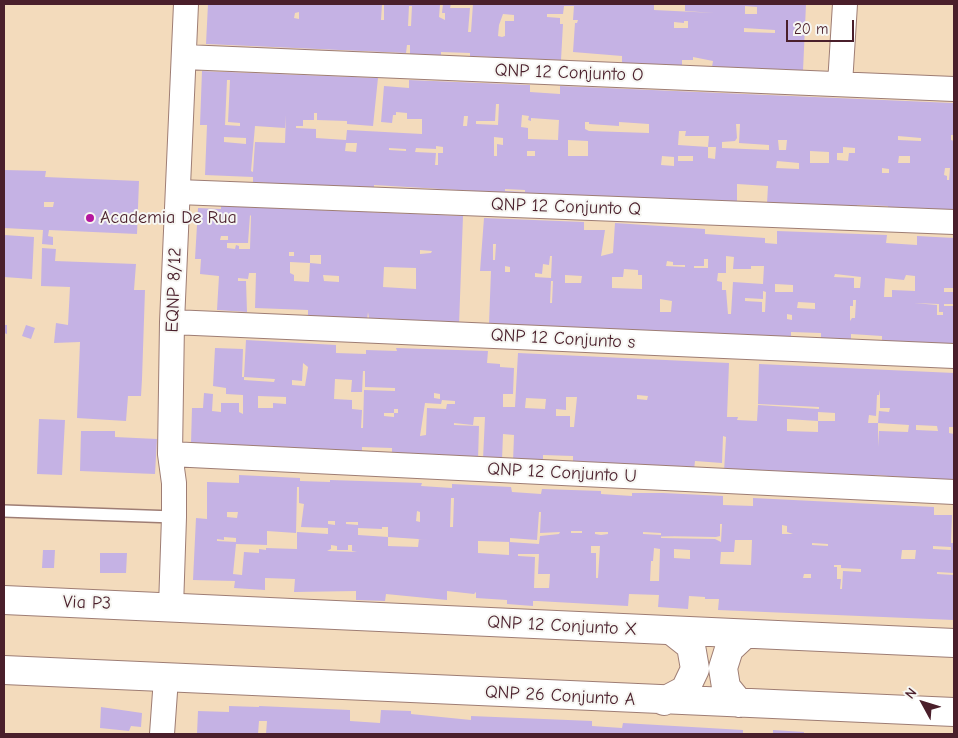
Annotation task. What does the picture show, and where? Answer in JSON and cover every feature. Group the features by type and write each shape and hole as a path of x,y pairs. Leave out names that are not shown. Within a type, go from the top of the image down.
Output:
{"street":[{"name":"EQNP 8/12","path":"171,607 174,517 174,483 170,454 172,322 186,4"},
{"path":"840,84 845,4"},
{"name":"QNP 12 Conjunto O","path":"184,57 954,89"},
{"name":"QNP 12 Conjunto Q","path":"178,192 954,222"},
{"name":"QNP 12 Conjunto s","path":"172,322 954,356"},
{"name":"QNP 12 Conjunto U","path":"170,454 954,492"},
{"name":"Via P3","path":"4,600 171,607"},
{"name":"QNP 12 Conjunto X","path":"171,607 744,635 954,643"},
{"path":"664,701 685,690 696,669 691,646 672,631"},
{"path":"739,703 726,687 723,668 730,649 744,635"},
{"path":"4,670 166,678 162,734"},
{"name":"QNP 26 Conjunto A","path":"166,678 664,701 954,712"}],"lane":[{"path":"4,512 174,517"}],"building":[{"path":"208,4 382,4 381,20 384,20 384,4 440,5 439,17 445,20 445,13 442,13 443,4 451,4 450,8 470,8 468,32 471,32 473,4 654,4 654,10 715,13 685,11 685,4 806,4 803,71 712,67 713,61 693,57 693,60 682,60 682,66 622,63 622,56 573,52 575,23 578,20 573,20 574,6 564,6 563,14 547,14 547,17 560,18 560,24 563,24 561,60 470,56 470,53 441,52 441,55 410,54 410,45 407,45 406,53 206,44","holes":["409,6 412,6 411,26 408,26","745,6 757,7 757,14 745,14","299,12 299,19 294,18 295,13","503,14 514,15 514,21 505,21 505,36 498,36","684,21 688,21 688,28 674,28 674,22 684,23","744,28 775,30 775,33 744,32"]},
{"path":"202,71 378,78 373,126 347,124 347,121 317,120 317,113 314,113 314,120 303,120 303,126 296,126 296,128 316,129 316,138 346,140 347,130 422,134 422,119 407,119 407,113 396,112 396,115 393,115 392,123 381,122 384,86 409,88 409,80 530,85 530,92 560,94 560,86 953,103 954,135 951,135 951,140 954,141 954,212 888,208 888,206 857,205 857,208 767,204 768,186 737,184 737,202 525,194 374,185 374,187 253,182 253,177 205,175 207,125 200,125","holes":["227,80 230,80 228,122 240,123 240,126 225,125","496,104 499,104 498,125 476,124 476,121 495,121","286,115 285,143 255,142 253,172 251,171 255,126 285,128","522,115 529,116 528,120 531,121 531,118 559,120 558,140 528,139 528,128 521,127","464,116 468,116 467,126 463,126","585,122 589,122 589,124 619,126 619,122 649,124 649,133 589,131 585,129","736,124 740,124 739,143 769,145 769,150 722,148 722,142 735,141 737,138","679,131 686,131 685,136 709,136 708,147 678,145","898,136 921,138 921,141 898,140","224,137 246,138 246,144 224,142","494,137 503,138 503,145 497,144 497,156 494,156","568,140 588,141 588,156 568,156","778,140 787,140 786,150 779,150","346,143 357,143 356,152 345,151","436,146 443,147 443,153 438,153 438,165 435,165 436,153 415,152 416,148 436,149","708,147 716,147 715,159 708,158","843,147 855,148 855,153 849,153 848,161 837,160 837,153 843,153","389,148 406,149 406,151 389,150","527,151 535,151 535,156 527,156","810,151 829,152 829,163 810,163","662,156 674,157 674,166 661,165","678,156 693,156 693,161 678,161","899,156 910,156 910,163 898,163","777,161 799,163 799,169 776,168","882,168 889,169 889,173 882,173","945,168 950,168 949,180 944,175","505,189 525,190 525,192 505,191"]},
{"name":"Academia De Rua","path":"4,170 46,171 45,177 139,181 137,234 49,230 48,236 53,237 53,245 42,244 43,230 4,228","holes":["44,202 54,202 53,207 44,207"]},
{"path":"221,206 463,216 459,325 398,322 398,319 369,318 368,312 367,320 308,316 308,310 255,308 256,273 249,273 248,279 238,278 238,281 246,281 247,312 217,310 219,276 200,274 201,259 195,259 198,208 221,209","holes":["250,215 250,249 239,249 239,246 236,245 235,249 227,248 227,243 248,243","221,236 228,236 228,240 220,240","420,250 432,251 431,253 420,254","289,252 294,252 294,256 289,256","310,255 321,255 321,264 310,263","290,262 310,263 309,282 294,281 294,275 290,273","384,267 416,268 416,289 383,287","323,275 339,276 339,282 324,281"]},
{"path":"484,218 584,222 584,230 605,230 601,256 613,253 615,223 705,229 705,234 765,238 765,243 777,244 777,231 887,235 886,243 917,245 917,236 954,238 954,288 944,288 944,292 954,292 954,304 944,304 944,306 954,306 954,346 882,344 882,336 851,334 851,341 821,340 821,333 791,332 791,340 489,324 491,271 480,271","holes":["493,244 496,244 495,260 493,260","550,256 552,256 551,278 535,277 535,273 542,274 543,264 549,265","726,256 734,257 733,269 751,269 751,266 764,266 763,284 733,282 731,314 728,314 726,290 722,290 722,282 717,281 718,273 726,273","704,259 708,259 708,268 694,268 694,266 704,266","667,261 673,262 673,265 685,265 685,267 666,266","505,266 510,267 510,272 505,272","624,269 638,270 638,275 642,275 642,289 612,288 612,277 623,277","835,274 861,277 860,288 854,288 854,278 834,277","565,275 582,276 581,283 565,283","906,275 915,276 915,291 892,290 892,297 884,297 885,278 904,280","551,281 553,281 552,303 550,303","775,284 793,285 793,292 775,292","763,291 766,292 765,312 762,312 762,302 745,301 745,298 763,299","660,299 672,301 671,312 660,312","853,300 856,300 855,318 852,318 850,321 850,306 853,306","798,302 815,303 815,309 797,308","914,303 939,304 939,312 943,312 943,315 937,315 937,305","787,314 792,315 792,320 787,319"]},
{"path":"4,235 34,237 32,279 4,277"},
{"path":"42,248 56,249 55,261 136,264 134,290 145,290 141,396 128,396 126,421 77,418 80,342 54,343 56,323 68,325 70,287 41,286"},
{"path":"4,325 7,325 7,334 4,333"},
{"path":"26,325 35,328 31,339 22,336"},
{"path":"246,340 336,345 336,353 366,354 366,350 397,351 396,348 488,351 487,363 500,364 500,367 514,368 513,394 503,394 503,407 515,407 518,353 729,363 727,417 738,417 737,420 757,421 758,405 819,409 819,407 758,404 759,364 954,373 954,427 949,427 949,433 954,434 954,481 875,475 875,478 724,472 726,437 723,436 722,463 695,461 694,470 573,465 573,456 543,455 543,463 513,462 514,435 503,434 502,460 483,459 485,417 474,417 473,425 454,423 454,425 479,426 478,460 392,456 392,448 362,447 362,455 210,448 210,444 191,443 192,408 203,408 204,393 213,394 212,411 221,412 221,403 239,403 239,412 243,414 243,395 226,394 226,388 213,386 215,348 243,349 242,377 244,377","holes":["303,363 308,367 305,386 292,385 292,380 302,381","363,371 365,371 365,387 395,388 395,391 364,390 363,428 361,428 362,410 352,409 352,400 334,399 335,379 352,380 351,392 362,392","244,377 275,379 274,382 244,380","880,390 880,408 890,408 889,412 879,411 878,423 868,423 869,415 876,416 877,395 879,395","434,393 440,394 440,399 434,398","637,395 648,396 647,400 637,399","258,396 286,397 286,404 273,403 273,408 258,408","566,397 577,397 574,427 570,427 570,416 556,416 556,409 566,410","526,398 546,399 545,409 525,408","442,400 455,401 455,404 447,404 446,409 427,408 426,435 420,436 425,403 441,404","394,409 398,409 398,413 394,413","818,412 835,413 835,421 818,421","384,413 394,413 394,417 384,416","787,419 818,421 818,432 787,431","878,423 909,425 908,432 879,431 878,447","916,425 937,426 938,431 916,430"]},
{"path":"39,419 65,420 62,475 37,474"},
{"path":"81,431 115,431 115,437 157,439 155,474 80,471"},
{"path":"239,475 300,478 300,481 422,483 421,486 452,488 452,484 511,487 512,492 541,494 542,489 601,491 601,494 632,496 632,493 663,493 723,496 723,505 753,506 753,498 934,507 934,515 952,515 951,543 954,543 954,573 937,572 937,574 954,575 954,620 718,610 719,599 689,596 688,609 658,607 659,595 629,594 628,606 533,601 533,606 507,604 507,600 476,598 476,592 474,594 447,591 447,600 386,594 385,601 356,600 356,591 294,592 295,579 265,578 265,590 234,588 235,581 193,580 196,518 207,519 207,482 239,483","holes":["297,487 299,487 299,503 304,504 301,527 328,528 328,534 297,532 297,549 266,548 266,550 259,549 259,553 244,552 242,575 233,574 236,544 267,545 267,531 296,533","451,498 454,498 453,527 450,527","417,511 420,512 420,522 416,521","227,512 238,512 237,518 227,517","539,512 541,512 540,533 560,532 559,534 540,536 539,544 509,542 509,555 478,553 478,541 510,542 510,538 537,540","328,521 335,521 335,525 328,524","346,522 358,522 358,525 346,524","720,524 722,524 721,542 715,539 661,538 661,536 716,537 720,536","782,525 787,526 787,532 793,534 782,534","382,527 388,527 388,537 358,535 358,528 382,529","571,531 582,531 582,533 571,533","595,532 608,532 608,534 601,535 595,534","643,532 661,533 661,535 643,534","224,537 236,538 236,542 217,541 217,539 224,540","388,537 419,539 418,547 388,546","735,540 752,540 751,565 720,564 721,552 734,552","812,543 828,544 828,546 812,545","331,545 337,546 337,550 348,550 348,545 352,545 352,551 357,552 327,551 331,549","591,546 600,546 598,578 596,578 596,553 591,553","933,546 951,547 951,550 933,549","654,548 660,549 659,581 650,581","674,549 690,550 690,559 674,558","902,550 916,550 915,559 901,559","518,554 539,554 538,574 550,574 549,588 534,588 535,557 518,556","834,565 841,565 841,568 861,569 861,572 843,571 842,589 840,589 841,579 837,579 837,567 834,567","804,574 811,574 811,578 803,578"]},
{"path":"43,550 55,550 54,568 42,568"},
{"path":"100,553 127,553 126,573 100,573"},
{"path":"229,706 350,710 350,721 380,723 381,710 411,711 411,714 471,720 471,716 592,721 592,726 622,728 623,723 743,730 743,734 266,734 267,721 259,721 258,734 197,734 198,711 229,712"},
{"path":"101,707 142,713 141,727 131,726 129,731 100,728"},
{"path":"773,730 804,732 804,734 773,734"}],"place":[{"name":"Academia De Rua","path":"90,218"}]}
